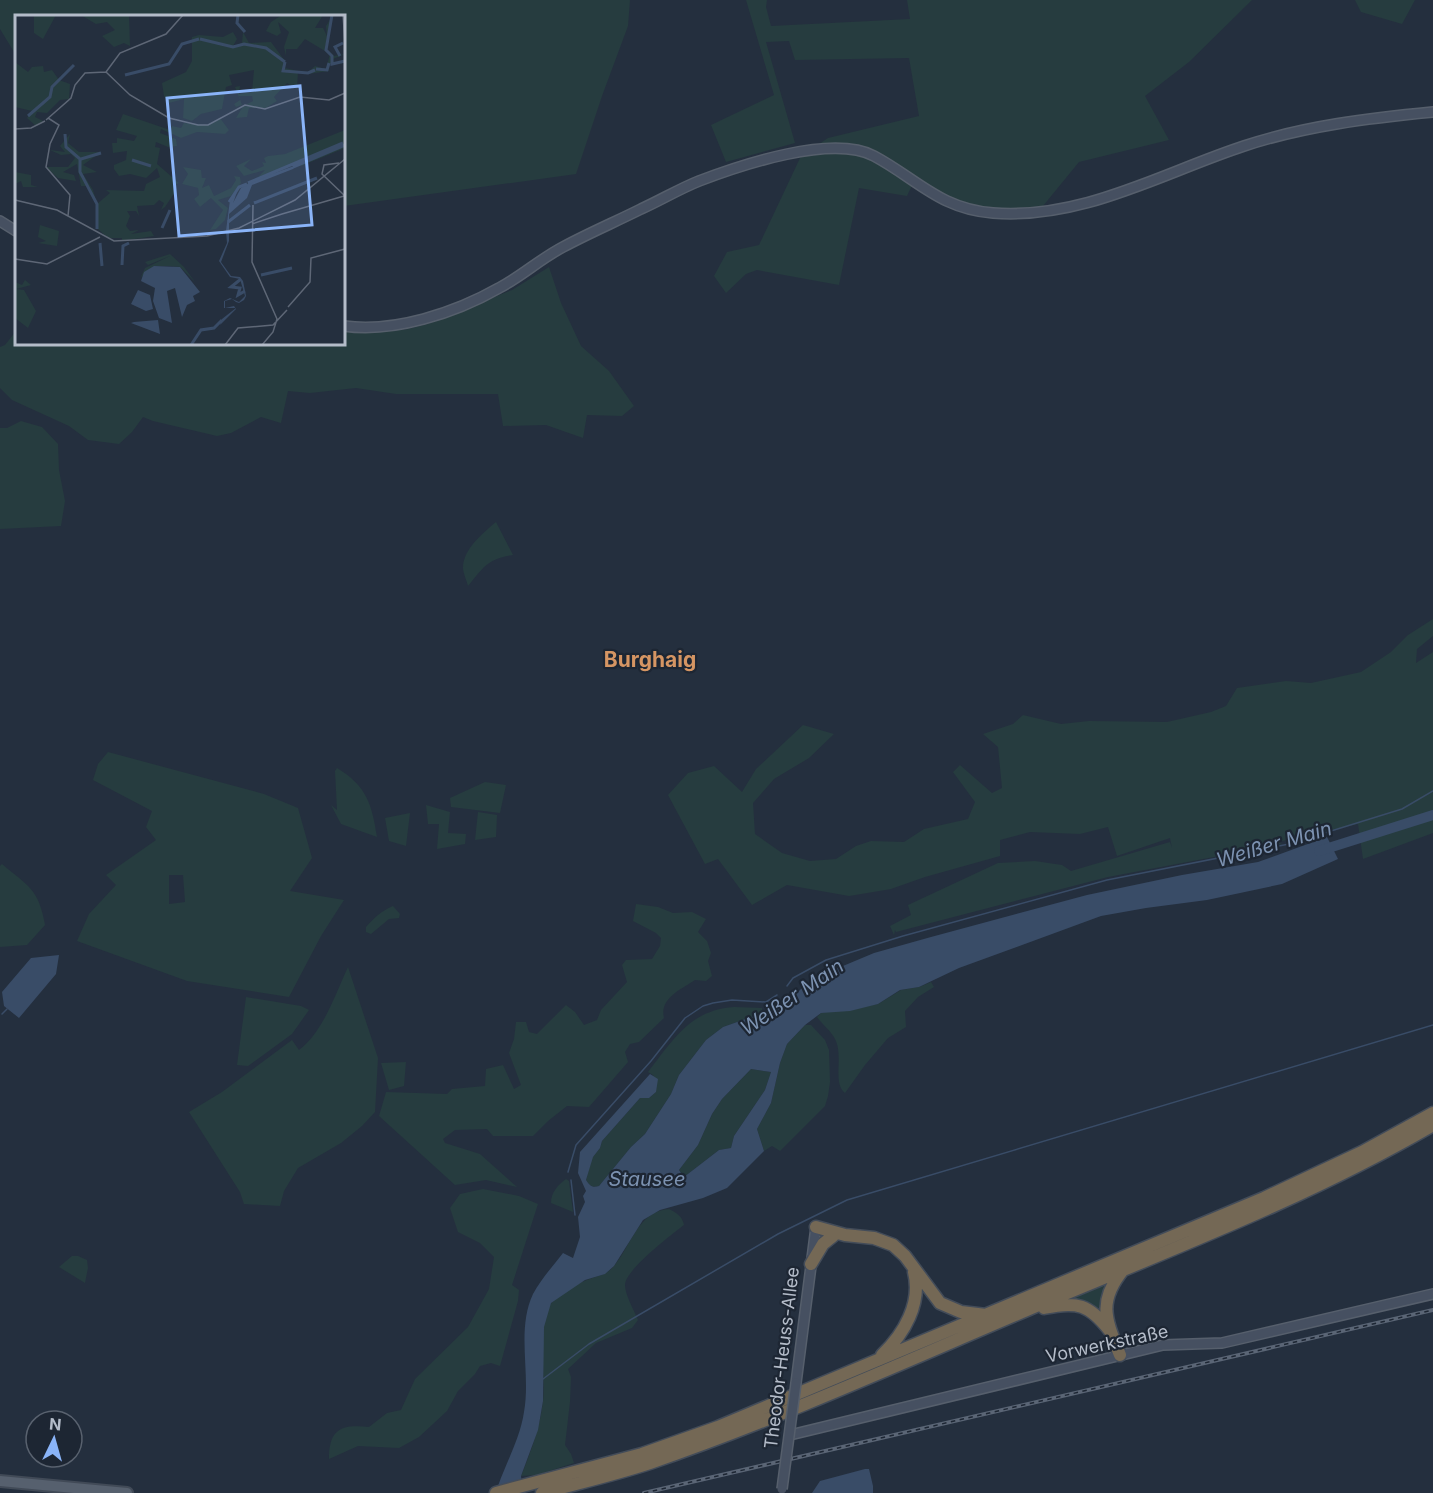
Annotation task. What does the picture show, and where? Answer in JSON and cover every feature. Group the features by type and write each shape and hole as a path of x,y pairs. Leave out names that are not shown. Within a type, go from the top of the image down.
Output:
{"highway":[{"path":"716,1433 878,1360 1304,1181 1433,1113"},
{"path":"496,1493 529,1485 565,1481 616,1467 716,1433 1023,1312 1123,1270 1317,1186 1364,1164 1433,1125"},
{"path":"816,1231 883,1240 893,1245 905,1256 940,1303 961,1312 987,1315"},
{"path":"811,1264 823,1245 839,1235"},
{"path":"878,1360 898,1340 911,1313 916,1283 913,1268"},
{"path":"1120,1355 1110,1331 1106,1303 1112,1283 1123,1270"},
{"path":"1023,1312 1068,1304 1078,1305 1094,1312 1110,1331"},
{"path":"542,1493 565,1481"}],"main road":[{"path":"0,1481 127,1493"}],"street":[{"path":"345,326 406,325 452,309 500,288 562,247 695,183 782,155 827,149 855,150 873,155 933,195 961,208 993,213 1035,213 1084,204 1224,152 1279,136 1344,124 1433,112"},
{"path":"0,221 15,230"},
{"name":"Theodor-Heuss-Allee","path":"782,1491 816,1231"},
{"name":"Vorwerkstraße","path":"790,1435 1163,1345 1221,1343 1433,1294"}],"green space":[{"path":"0,0 630,0 628,26 576,174 345,206 345,15 15,15 14,52 0,29"},
{"path":"746,0 767,0 766,7 771,26 910,19 907,0 1252,0 1189,62 1145,96 1169,140 1079,162 1043,206 998,210 964,206 915,179 907,196 859,188 839,285 757,270 746,274 726,293 714,276 727,252 759,245 801,156 828,138 919,116 909,58 795,60 789,41 766,42 795,143 726,162 711,125 774,95"},
{"path":"1355,0 1415,0 1402,24 1361,12"},
{"path":"549,267 561,303 581,346 609,371 634,406 622,416 587,415 583,438 546,425 503,426 498,394 396,394 356,388 310,393 288,391 281,423 261,417 231,433 217,436 143,417 119,444 88,440 69,426 12,400 0,388 0,347 5,345 15,332 15,345 345,345 345,329 404,330 428,324 512,290"},
{"path":"21,421 42,427 58,444 59,470 65,501 61,526 0,529 0,428 7,428"},
{"path":"496,522 513,555 492,562 482,569 468,586 463,568 466,554 485,531"},
{"path":"1433,619 1433,636 1417,649 1416,663 1433,652 1433,833 1363,859 1358,824 1278,842 1282,844 1108,877 896,932 895,930 894,935 890,926 911,915 908,905 998,863 1035,861 1062,865 1071,871 1170,842 1172,848 1170,838 1117,856 1108,827 1080,834 1030,832 1000,840 1000,856 891,889 849,896 787,885 752,905 718,859 705,864 668,795 688,773 714,766 742,792 756,769 803,725 834,734 809,758 774,779 753,803 755,834 782,853 810,861 836,859 856,846 871,841 904,842 924,829 968,819 975,802 953,772 960,765 992,793 1002,788 998,747 983,734 1013,724 1023,715 1061,724 1089,721 1167,722 1211,712 1226,706 1237,688 1286,681 1311,683 1361,672 1391,652 1408,635"},
{"path":"108,752 264,794 298,808 312,858 290,891 344,900 321,936 289,997 187,981 77,941 89,914 116,885 106,875 156,840 146,827 152,811 93,780 98,764","holes":["169,875 183,875 185,902 169,904"]},
{"path":"337,768 362,789 373,815 377,837 341,824 331,805 337,810 335,771"},
{"path":"485,782 506,785 500,813 451,807 450,798"},
{"path":"426,805 450,812 448,833 466,834 465,844 437,849 439,824 428,824"},
{"path":"478,812 497,815 496,837 475,840"},
{"path":"410,813 406,846 389,841 385,818"},
{"path":"2,864 31,889 39,903 45,925 27,945 0,947 0,866"},
{"path":"636,904 658,907 673,913 692,912 706,919 698,932 707,941 711,953 708,961 712,976 706,981 695,980 668,1000 663,1011 664,1018 639,1042 630,1044 625,1052 628,1062 589,1107 567,1106 533,1136 493,1136 487,1129 455,1130 443,1139 445,1143 480,1154 517,1187 486,1180 455,1185 379,1116 386,1092 447,1094 452,1089 485,1086 486,1069 503,1065 514,1089 521,1085 509,1053 516,1022 526,1022 529,1032 537,1034 566,1005 575,1012 584,1025 597,1020 601,1010 627,982 622,965 626,960 652,959 660,946 661,938 633,921"},
{"path":"393,906 400,914 399,918 389,919 371,934 366,932 366,927 375,918"},
{"path":"348,967 378,1058 375,1112 341,1143 298,1168 284,1191 280,1206 244,1204 240,1192 189,1112 222,1092 292,1040 299,1050 322,1023"},
{"path":"931,982 934,987 918,997 905,1011 906,1027 888,1038 845,1093 839,1083 839,1053 835,1039 817,1017 821,1013 878,1004 901,990"},
{"path":"246,997 301,1006 309,1010 292,1034 248,1066 237,1065"},
{"path":"762,1008 762,1013 723,1027 706,1040 679,1075 671,1094 645,1134 631,1147 599,1186 590,1185 586,1180 592,1158 600,1148 602,1141 640,1098 649,1098 656,1092 653,1075 648,1072 666,1049 694,1020 719,1009"},
{"path":"805,1025 811,1025 825,1040 829,1050 830,1082 825,1106 780,1151 772,1146 764,1151 757,1129 771,1103 787,1044"},
{"path":"406,1062 404,1086 389,1090 381,1063"},
{"path":"751,1069 771,1072 765,1090 734,1136 731,1148 719,1150 684,1177 679,1170 698,1145 712,1114 722,1099"},
{"path":"566,1179 569,1181 573,1212 551,1203 552,1195"},
{"path":"483,1189 519,1196 538,1204 512,1285 519,1290 518,1301 500,1366 491,1363 480,1366 458,1391 447,1411 419,1437 399,1448 358,1446 329,1459 331,1441 338,1431 351,1427 369,1427 387,1413 401,1410 415,1379 468,1327 489,1289 494,1257 480,1243 458,1232 450,1208 460,1194"},
{"path":"669,1209 679,1215 684,1225 640,1262 625,1285 638,1320 632,1328 596,1343 568,1369 571,1377 565,1445 574,1463 537,1475 521,1476 535,1439 542,1411 543,1335 547,1311 552,1302 563,1292 611,1269 642,1223 658,1211"},
{"path":"72,1256 87,1260 85,1283 59,1267"},
{"path":"1111,1279 1104,1315 1060,1300"}],"water":[{"name":"Stausee","path":"1327,837 1338,859 1282,884 1207,900 1101,916 959,968 919,987 900,990 878,1004 850,1011 821,1013 805,1025 787,1044 771,1103 757,1129 764,1151 727,1188 703,1198 660,1210 643,1220 614,1266 605,1274 585,1280 551,1303 544,1327 543,1401 538,1430 521,1476 523,1493 499,1493 498,1486 524,1412 526,1397 525,1322 528,1308 536,1288 563,1253 573,1258 580,1237 578,1217 585,1202 583,1196 586,1191 578,1173 580,1152 650,1074 658,1079 656,1092 649,1098 640,1098 602,1141 593,1157 586,1180 591,1186 599,1186 631,1147 645,1134 671,1094 679,1075 706,1040 723,1027 785,1005 803,987 831,971 874,953 1087,895 1258,862","holes":["751,1069 771,1072 765,1090 734,1136 731,1148 719,1150 684,1177 679,1170 698,1145 712,1114 722,1099"]},
{"path":"59,955 56,974 19,1018 4,1006 2,992 31,958"},
{"path":"869,1469 873,1493 812,1493 820,1481"}],"waterway":[{"path":"787,986 793,978 826,960 903,936 1107,880 1289,844 1402,809 1433,791"},
{"name":"Weißer Main","path":"1319,851 1433,815"},
{"path":"568,1172 576,1145 651,1061 685,1018 703,1006 713,1003 732,1000 766,1002 777,995"},
{"path":"2,1014 7,1009"},
{"path":"543,1379 589,1344 778,1234 847,1200 1433,1025"},
{"path":"571,1180 575,1215"}],"railway":[{"path":"644,1493 1433,1310"}],"district":[{"name":"Burghaig","path":"650,660"}]}
